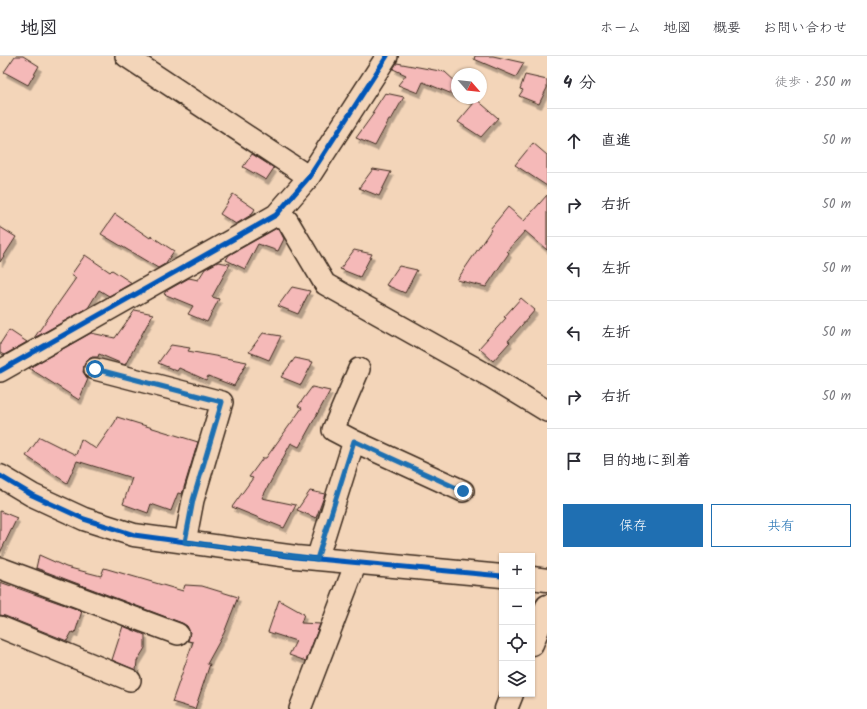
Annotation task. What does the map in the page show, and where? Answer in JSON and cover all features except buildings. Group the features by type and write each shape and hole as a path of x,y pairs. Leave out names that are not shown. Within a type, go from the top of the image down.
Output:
{"street":[{"path":"126,56 309,177"},
{"path":"0,371 276,215 309,177 388,56"},
{"path":"276,215 287,220 325,284 491,377 547,411"},
{"path":"95,369 222,402 193,500 185,542"},
{"path":"359,369 333,430 463,491"},
{"path":"317,559 354,441"},
{"path":"0,476 32,495 84,519 134,535 317,559 499,576"},
{"path":"300,709 356,563"},
{"path":"0,568 178,634"},
{"path":"535,578 547,580"},
{"path":"535,636 547,606"},
{"path":"0,627 130,680"},
{"path":"506,709 511,697"}],"cycle path":[{"path":"0,371 276,215 309,177 387,56"},
{"path":"0,476 32,495 84,519 134,535 296,557 499,576"}],"route":[{"path":"95,369 222,402 193,500 185,542 317,559 354,441 463,491"}]}
